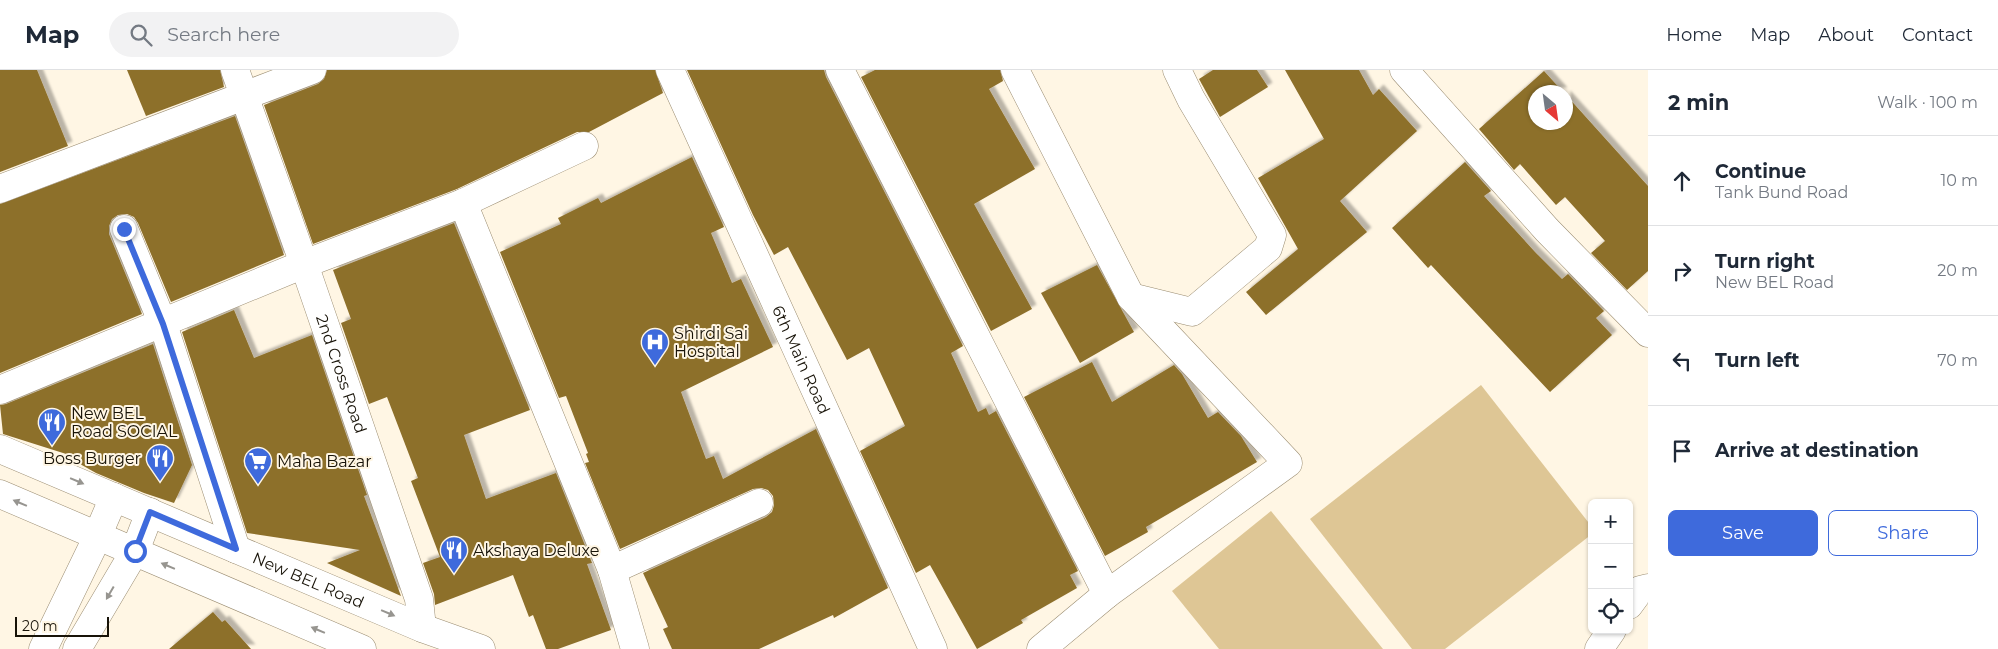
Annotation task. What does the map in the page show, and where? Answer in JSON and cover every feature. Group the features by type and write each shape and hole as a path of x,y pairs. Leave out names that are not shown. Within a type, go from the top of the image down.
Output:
{"street":[{"name":"2nd Cross Road","path":"235,70 246,96 418,599 422,628"},
{"path":"0,189 312,70"},
{"name":"6th Main Road","path":"670,70 933,649"},
{"path":"840,70 1107,594"},
{"path":"1015,70 1131,298 1288,463 1107,594 1041,649"},
{"path":"1131,298 1192,312 1268,248 1272,235 1191,99 1177,70"},
{"path":"1404,70 1547,230 1648,333"},
{"path":"0,390 304,264 464,204 584,146"},
{"path":"464,204 612,570 635,649"},
{"path":"124,229 163,324 236,549"},
{"name":"New BEL Road","path":"0,449 422,628 481,649"},
{"path":"0,494 362,649"},
{"path":"43,649 114,497"},
{"path":"612,570 759,503"},
{"path":"77,649 135,551 150,512"},
{"path":"1633,600 1640,590 1648,588"},
{"path":"55,624 68,649"},
{"path":"1599,649 1609,634"}],"shaded area":[{"path":"1481,385 1588,522 1588,537 1445,649 1412,649 1310,519"},
{"path":"1271,511 1383,649 1219,649 1172,591"}],"building":[{"path":"0,70 37,70 68,146 0,172"},
{"path":"127,70 220,70 224,87 146,116"},
{"path":"327,70 655,70 663,93 589,132 577,132 457,189 313,244 264,105 318,84 324,79"},
{"path":"687,70 824,70 963,346 951,353 978,412 986,408 989,415 996,411 1078,571 1070,575 1077,588 1021,620 1023,623 977,649 930,565 916,573 860,451 905,426 869,348 847,360 788,247 774,255 753,215"},
{"path":"875,70 1000,70 1003,81 989,89 1035,169 974,204 1032,309 991,331 861,77"},
{"path":"1213,70 1257,70 1268,87 1220,117 1199,79"},
{"path":"1285,70 1359,70 1373,95 1379,89 1417,131 1340,201 1367,232 1266,315 1246,292 1298,249 1258,178 1324,139"},
{"path":"1544,71 1557,85 1528,85"},
{"path":"1528,85 1528,130 1573,130 1573,103 1648,186 1648,271 1627,290 1591,253 1605,241 1565,197 1556,205 1520,164 1514,170 1479,129"},
{"path":"235,116 284,255 171,302 138,223 134,217 127,214 118,215 112,219 109,226 109,234 142,314 0,373 0,204"},
{"path":"692,157 724,227 711,233 732,283 741,279 773,347 681,392 706,459 714,456 723,479 816,429 888,588 834,618 833,615 759,649 672,649 663,629 668,627 643,573 766,517 772,512 774,505 773,496 768,490 761,488 753,489 620,549 585,463 589,462 586,454 588,453 566,396 559,398 500,252 561,224 558,218 598,198 601,203"},
{"path":"1465,162 1491,191 1484,196 1535,252 1562,279 1568,274 1604,311 1596,318 1612,335 1550,392 1431,265 1428,268 1392,228"},
{"path":"454,223 530,410 464,435 486,499 556,473 592,563 587,564 611,630 558,649 546,649 533,615 529,617 513,575 435,605 434,594 423,563 440,557 411,481 418,478 387,397 369,404 341,323 351,319 333,270"},
{"path":"1097,265 1134,332 1080,363 1041,293"},
{"path":"234,310 254,358 312,335 367,495 364,496 401,596 327,563 360,550 247,533 182,332"},
{"path":"153,344 192,465 174,503 96,473 80,464 82,459 3,434 0,405"},
{"path":"1092,362 1112,402 1174,365 1182,374 1208,418 1218,412 1241,436 1257,462 1146,527 1148,532 1105,556 1024,397"},
{"path":"213,612 222,622 225,620 251,649 169,649"}],"place":[{"name":"Shirdi Sai Hospital","path":"655,366"},
{"name":"New BEL Road SOCIAL","path":"52,446"},
{"name":"Boss Burger","path":"160,482"},
{"name":"Maha Bazar","path":"258,485"},
{"name":"Akshaya Deluxe","path":"454,574"}],"route":[{"path":"124,229 163,324 236,549 150,512 135,551"}]}
